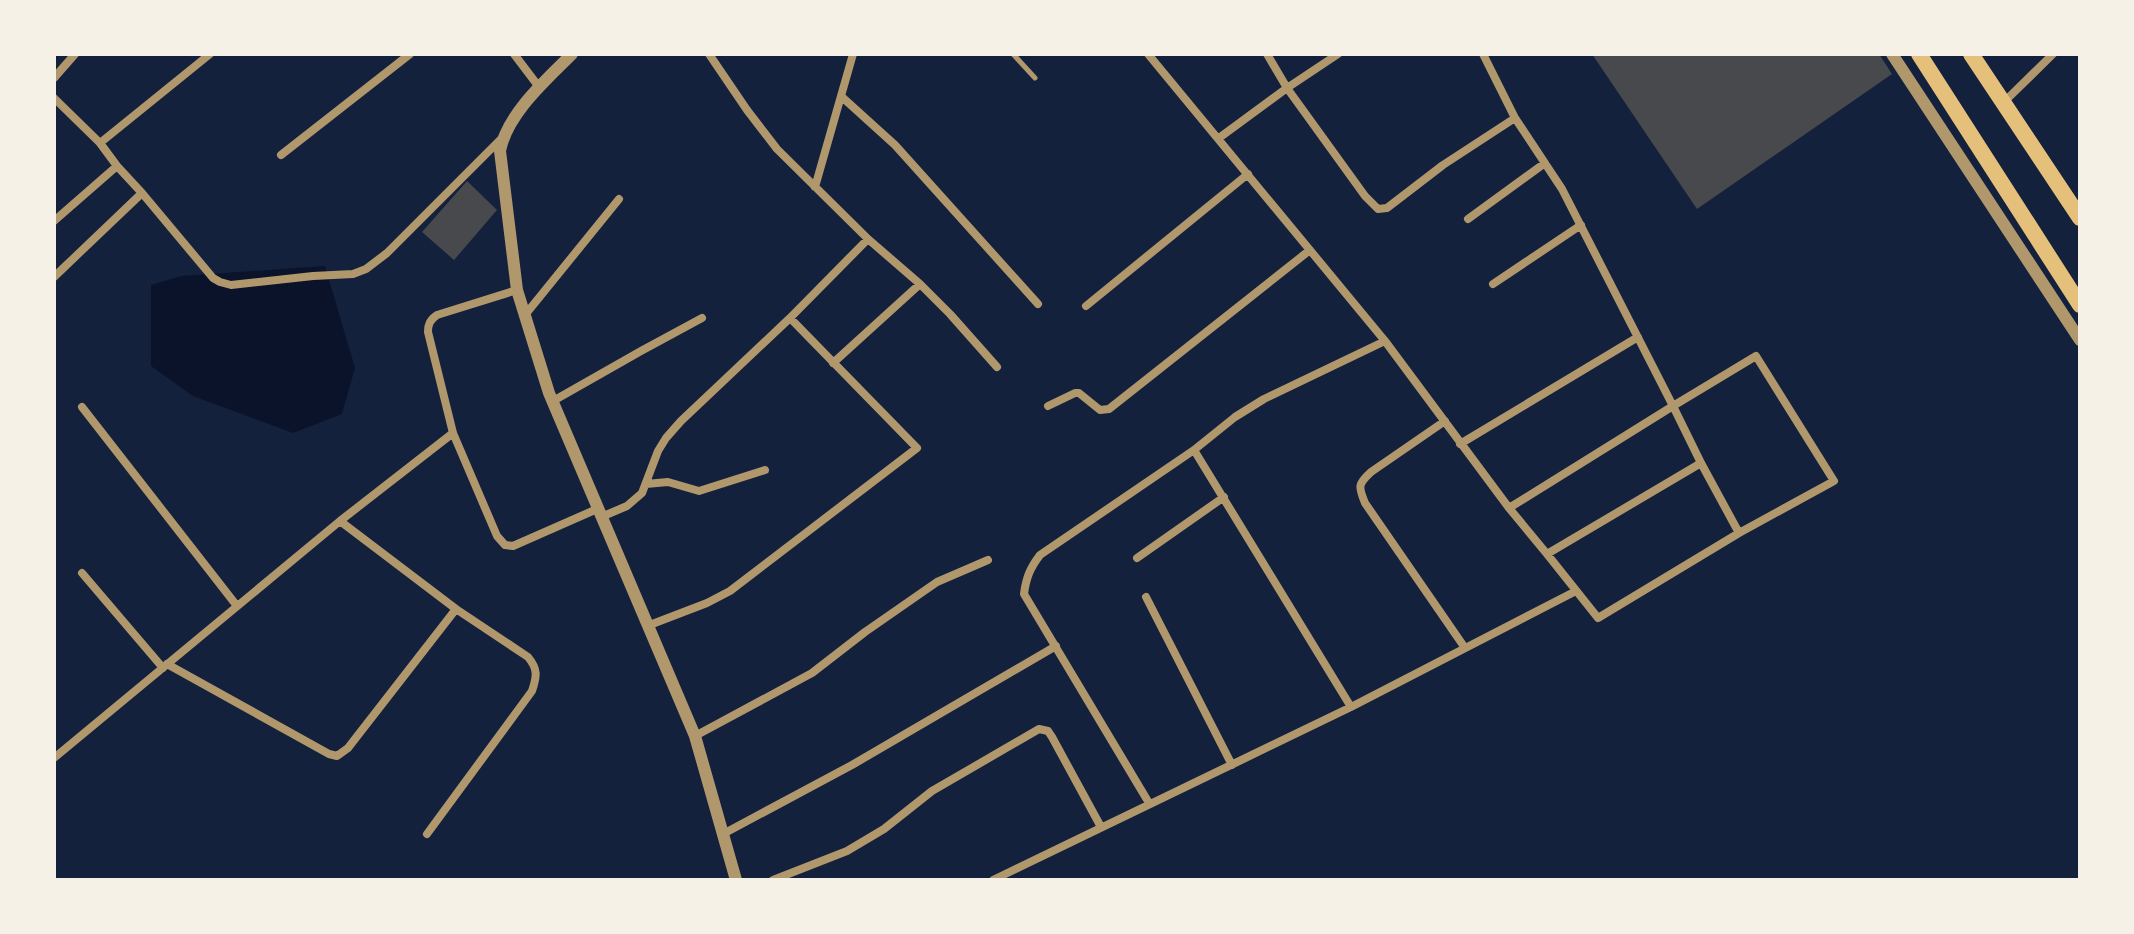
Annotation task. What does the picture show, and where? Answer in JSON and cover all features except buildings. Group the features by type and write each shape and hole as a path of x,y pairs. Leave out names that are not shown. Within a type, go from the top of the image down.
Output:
{"highway":[{"path":"1919,54 2080,305"},
{"path":"1971,54 2080,218"}],"street":[{"path":"54,78 75,54"},
{"path":"100,143 210,54"},
{"path":"281,155 410,54"},
{"path":"514,54 539,87"},
{"path":"54,98 100,143 207,271 220,282 231,285 353,274 366,269 503,137 539,87 572,54"},
{"path":"709,54 777,149 868,239 920,284 997,367"},
{"path":"815,187 853,54"},
{"path":"1148,54 1385,341 1509,508 1598,618 1739,533 1834,481 1756,356 1509,508"},
{"path":"1267,54 1287,88 1365,196 1383,210 1443,165 1515,118"},
{"path":"1219,138 1338,54"},
{"path":"1483,54 1515,118 1562,189 1739,533"},
{"path":"1892,54 2080,340"},
{"path":"2003,103 2053,54"},
{"path":"842,97 895,145 1038,304"},
{"path":"503,137 500,151 517,290 553,401 695,736 736,880"},
{"path":"1468,219 1545,163"},
{"path":"54,221 117,166"},
{"path":"1086,306 1248,174"},
{"path":"54,277 142,193"},
{"path":"525,315 619,199"},
{"path":"1493,284 1581,225"},
{"path":"517,290 437,315 428,326 453,433 497,536 505,545 513,546 599,513 627,506 636,499 642,493 658,451 681,421 868,239"},
{"path":"1048,406 1075,393 1081,394 1100,410 1109,409 1310,250"},
{"path":"833,363 920,284"},
{"path":"553,401 702,318"},
{"path":"647,626 730,591 917,448 790,318"},
{"path":"1460,444 1638,337"},
{"path":"1149,803 1024,594 1031,566 1040,555 1194,450 1235,417 1264,399 1385,341"},
{"path":"82,407 237,606"},
{"path":"1445,421 1371,472 1359,489 1365,503 1465,648"},
{"path":"54,758 340,521 453,433"},
{"path":"1194,450 1351,707"},
{"path":"1547,554 1701,463"},
{"path":"646,484 668,482 699,491 765,470"},
{"path":"1137,558 1224,497"},
{"path":"340,521 456,609 528,657 536,667 537,678 532,691 427,834"},
{"path":"695,736 812,673 937,582 988,560"},
{"path":"82,573 165,666 337,756 348,748 456,609"},
{"path":"993,880 1351,707 1576,591"},
{"path":"1146,597 1232,765"},
{"path":"723,834 852,765 1056,646"},
{"path":"773,880 847,851 884,829 932,791 1039,729 1048,731 1052,737 1101,827"}],"lane":[{"path":"1013,54 1035,78"}],"water":[{"path":"325,266 355,368 342,414 293,433 193,396 151,366 151,285 181,276"}]}
